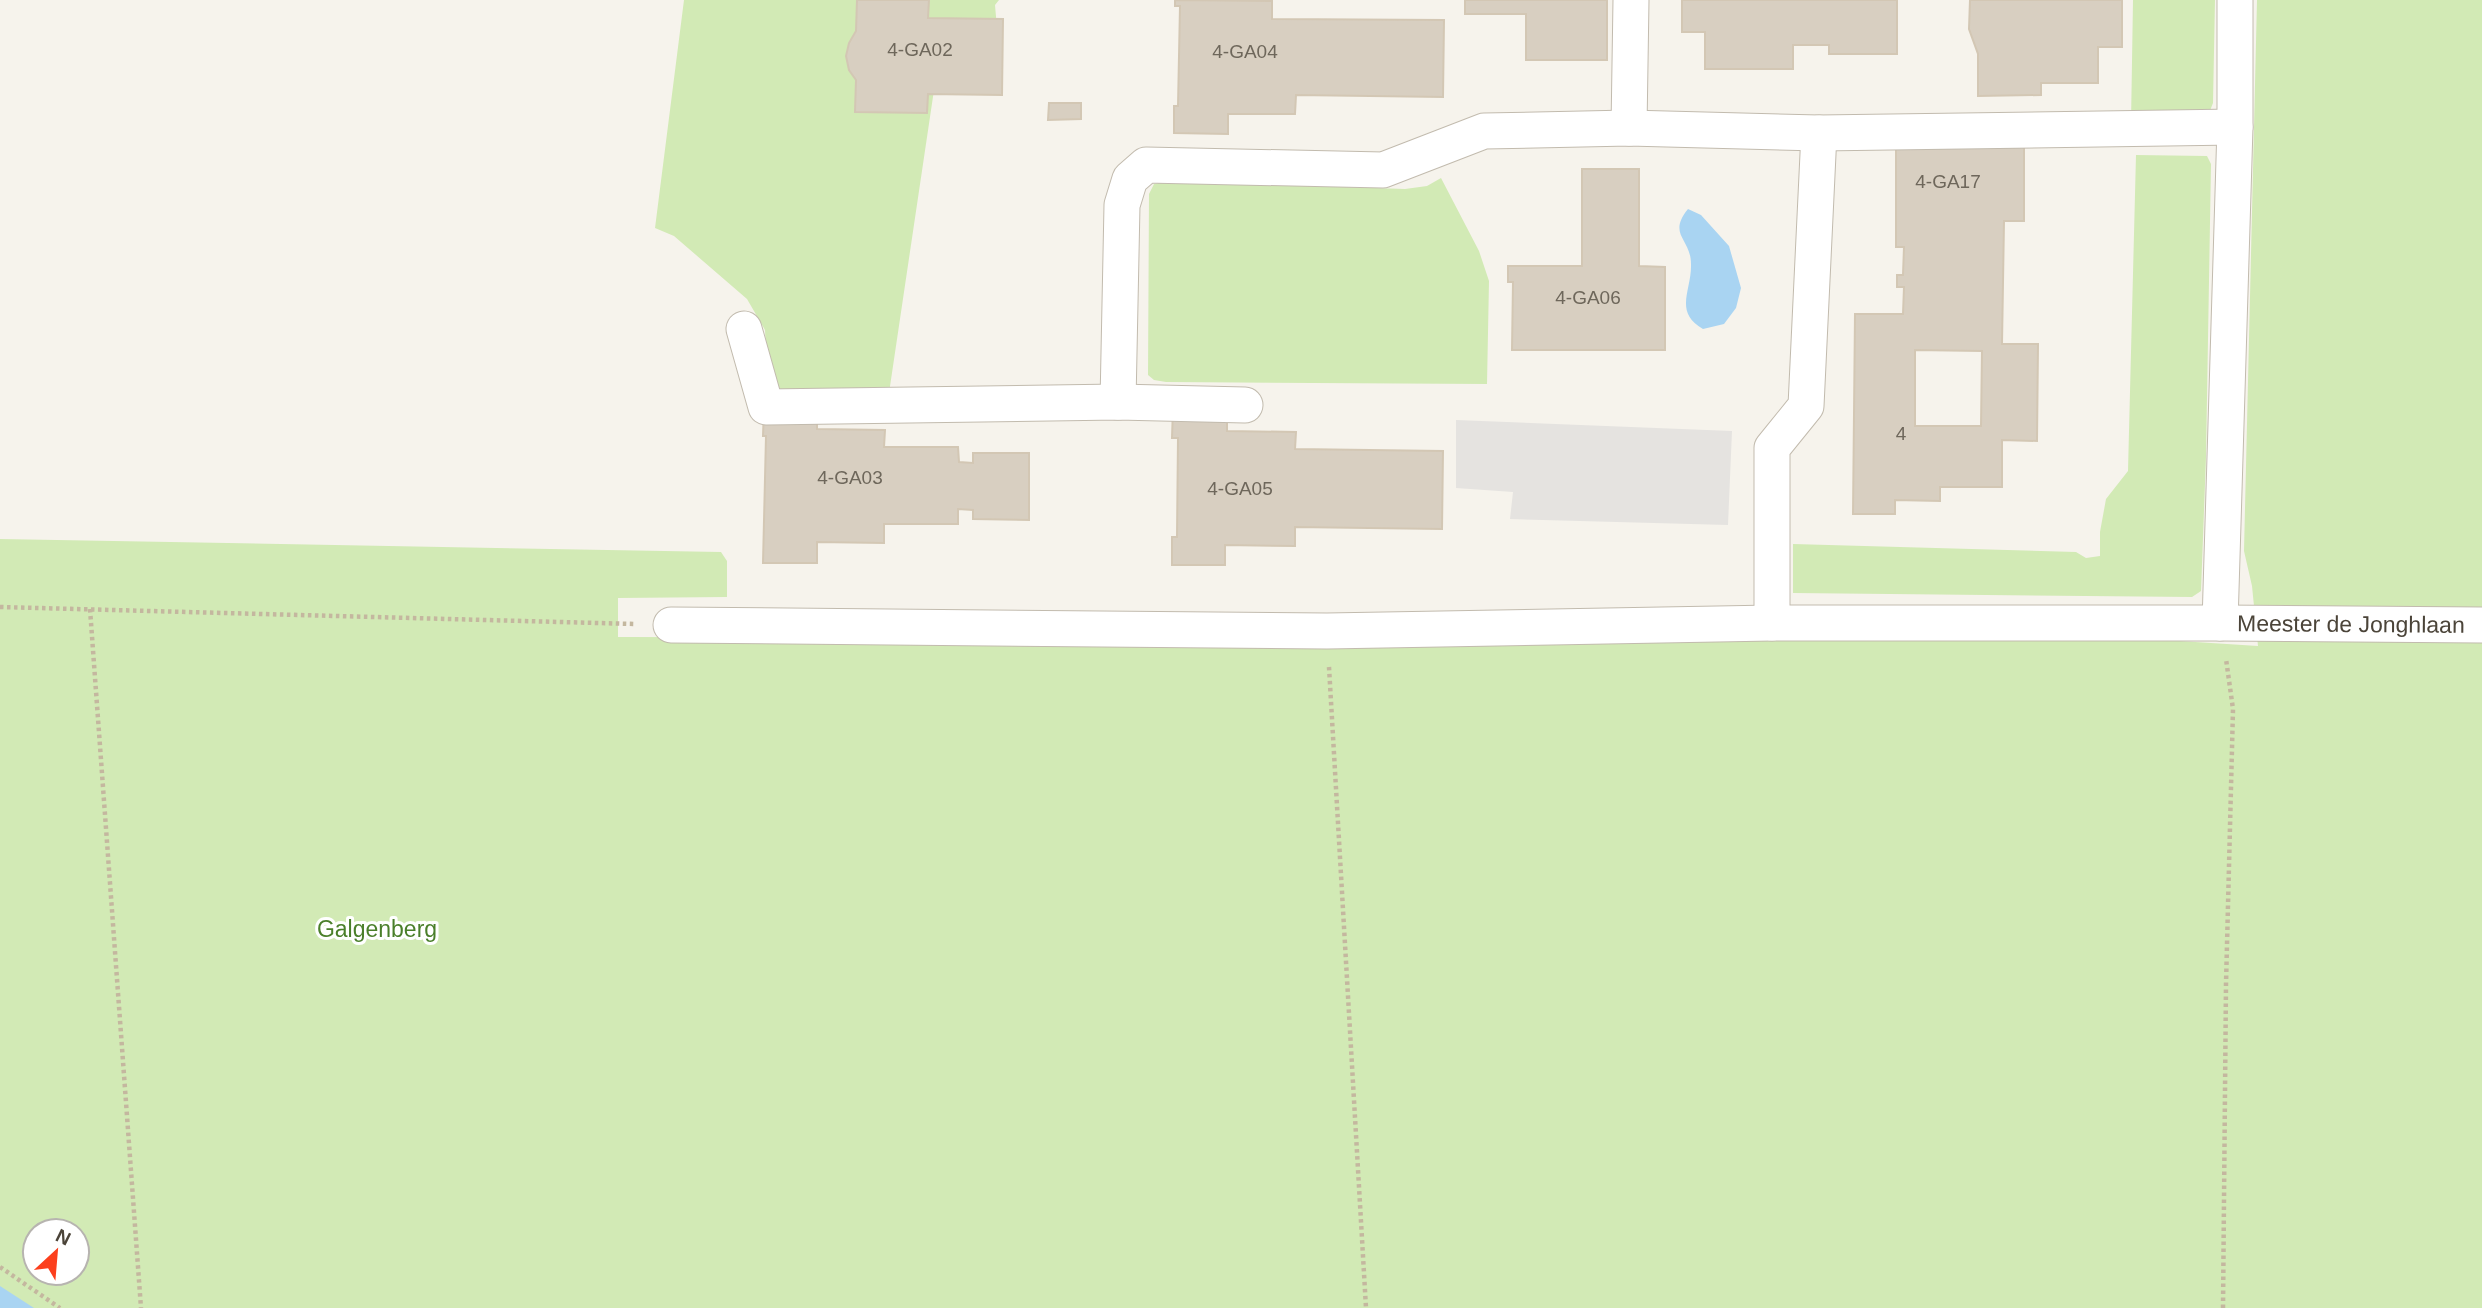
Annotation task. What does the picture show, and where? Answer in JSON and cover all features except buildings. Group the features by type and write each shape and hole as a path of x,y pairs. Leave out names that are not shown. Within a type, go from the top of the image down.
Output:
{"street":[{"path":"1629,128 1630,0"},
{"path":"2220,623 2235,127 2235,0"},
{"path":"1118,402 1122,205 1130,179 1146,165 1383,170 1484,131 1629,128 1819,133 2235,127"},
{"path":"1772,623 1772,448 1806,406 1819,133"},
{"path":"744,330 766,407 1118,402 1245,405"},
{"name":"Meester de Jonghlaan","path":"671,625 1327,631 1772,623 2482,625"}],"path":[{"path":"0,607 671,625"},
{"path":"90,609 141,1308"},
{"path":"2220,623 2233,709 2226,984 2223,1308"},
{"path":"1327,631 1366,1308"},
{"path":"0,1267 60,1308"}],"green space":[{"path":"684,0 999,0 995,5 1002,86 934,90 889,393 786,393 768,389 765,330 747,299 674,236 655,228"},
{"path":"2133,0 2215,0 2213,103 2207,118 2131,123"},
{"name":"Galgenberg","path":"2257,0 2482,0 2482,1308 0,1308 0,539 721,552 727,561 727,597 618,598 618,637 2164,640 2258,646 2252,586 2244,551"},
{"path":"2136,155 2207,156 2211,164 2201,591 2192,597 1793,593 1793,544 2076,552 2086,558 2100,556 2100,532 2106,499 2128,471"},
{"path":"1441,178 1479,251 1489,281 1487,384 1166,382 1154,380 1148,375 1149,194 1154,184 1167,181 1405,189 1427,186"}],"shaded area":[{"path":"1456,420 1732,431 1728,525 1510,519 1513,492 1456,488"}],"water":[{"path":"1688,209 1701,215 1729,246 1741,288 1736,308 1724,324 1703,329 1694,322 1686,308 1691,264 1680,225"},
{"path":"0,1286 34,1308 0,1308"}]}
